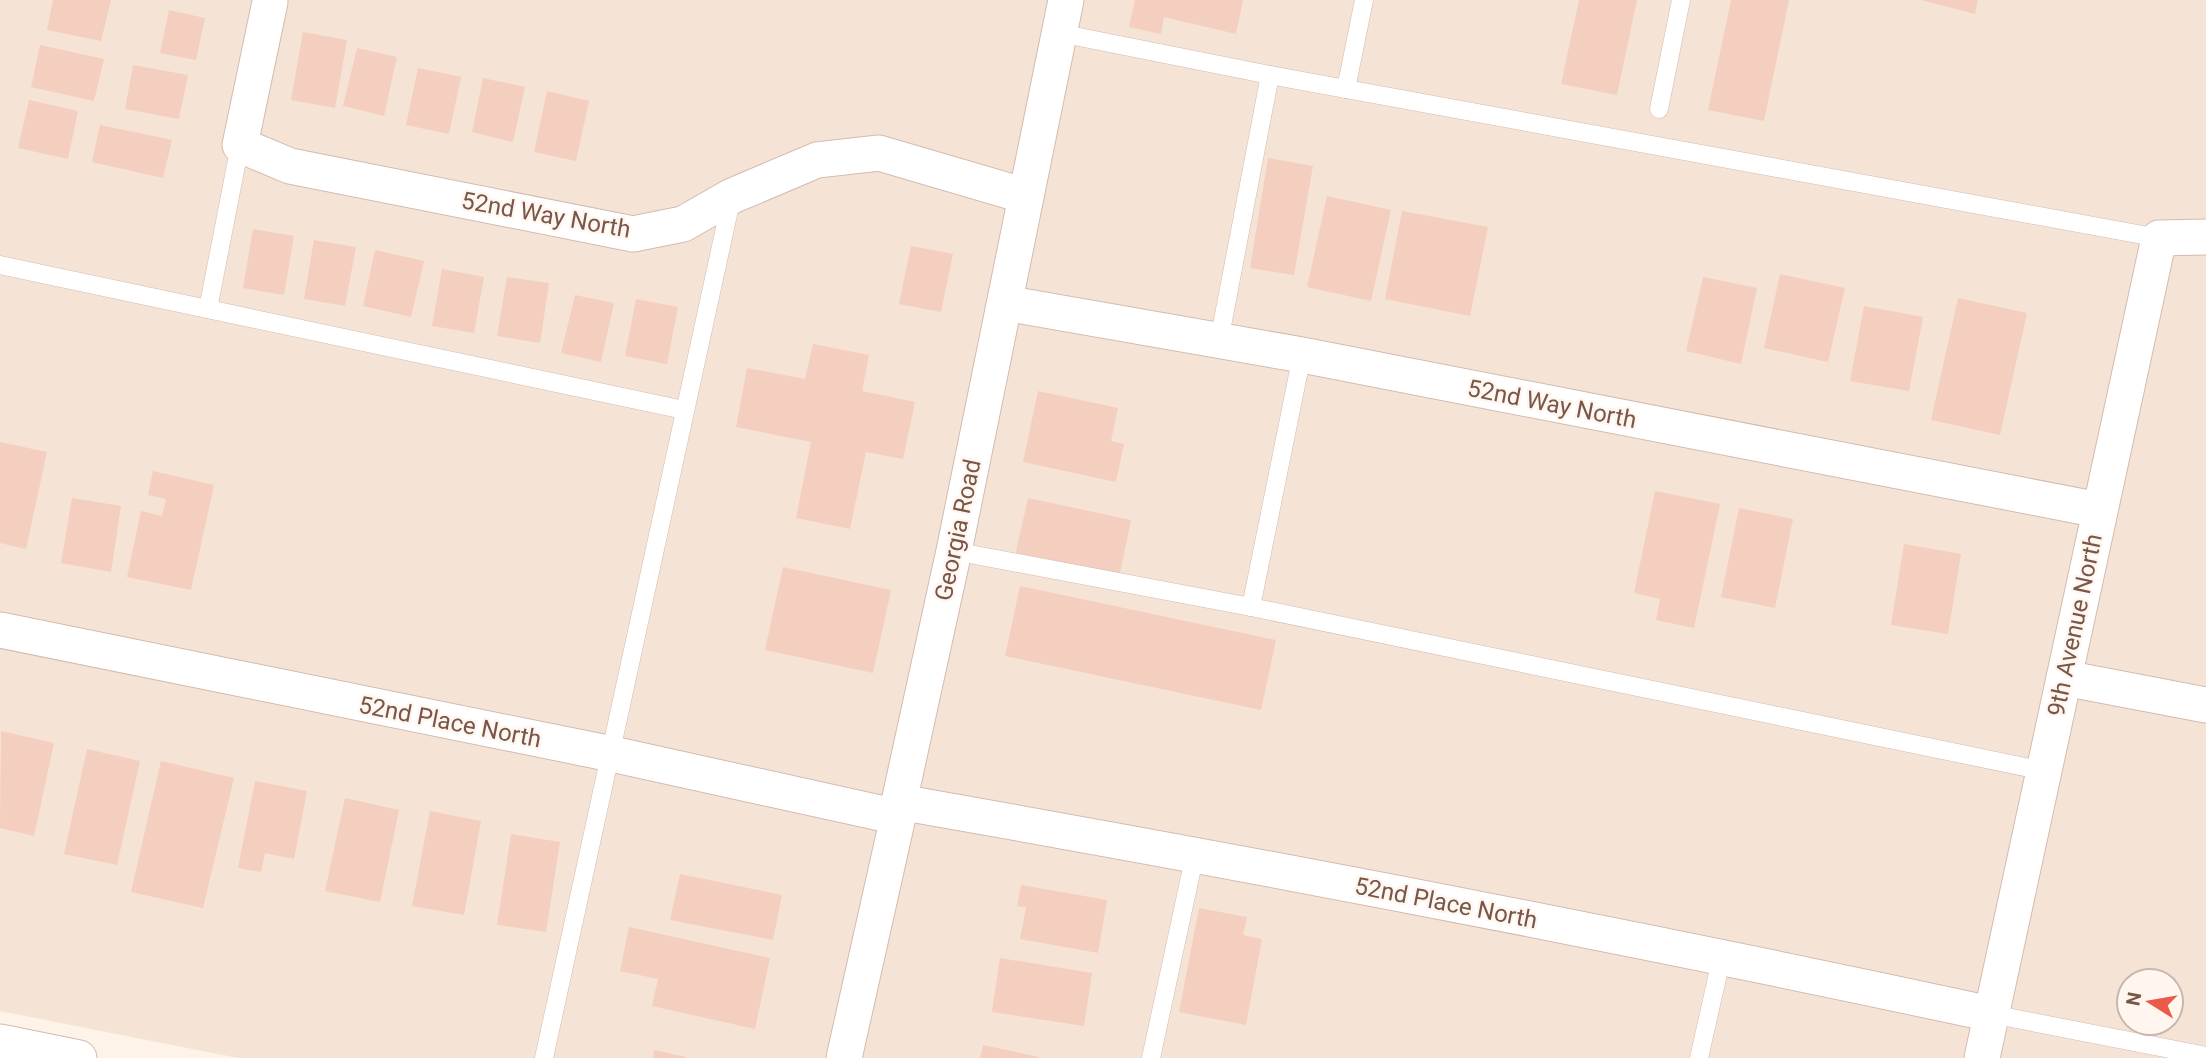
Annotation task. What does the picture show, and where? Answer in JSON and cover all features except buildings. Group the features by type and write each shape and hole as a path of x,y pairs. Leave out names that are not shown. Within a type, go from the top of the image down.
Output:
{"street":[{"path":"240,145 270,2"},
{"name":"Georgia Road","path":"844,1058 954,551 1062,16"},
{"name":"52nd Way North","path":"240,145 290,166 632,234 683,224 732,196 817,160 878,153 1026,196"},
{"path":"2159,238 2206,237"},
{"name":"9th Avenue North","path":"1982,1058 2159,238"},
{"name":"52nd Way North","path":"1005,303 1302,355 2099,510"},
{"name":"52nd Place North","path":"0,630 612,754 899,809 1195,854 1722,956 1991,1013"},
{"path":"2064,678 2206,705"},
{"path":"0,1042 79,1058"}],"lane":[{"path":"1346,89 1364,0"},
{"path":"1659,109 1681,0"},
{"path":"1062,16 1270,75 2159,238"},
{"path":"1219,341 1270,75"},
{"path":"208,309 240,145"},
{"path":"544,1058 732,196"},
{"path":"0,265 684,410"},
{"path":"1251,607 1302,355"},
{"path":"954,551 1251,607 2044,771"},
{"path":"1151,1058 1195,854"},
{"path":"1699,1058 1722,956"},
{"path":"1991,1013 2206,1056"}],"shaded area":[{"path":"0,0 2206,0 2206,1058 238,1058 0,1011"}]}
